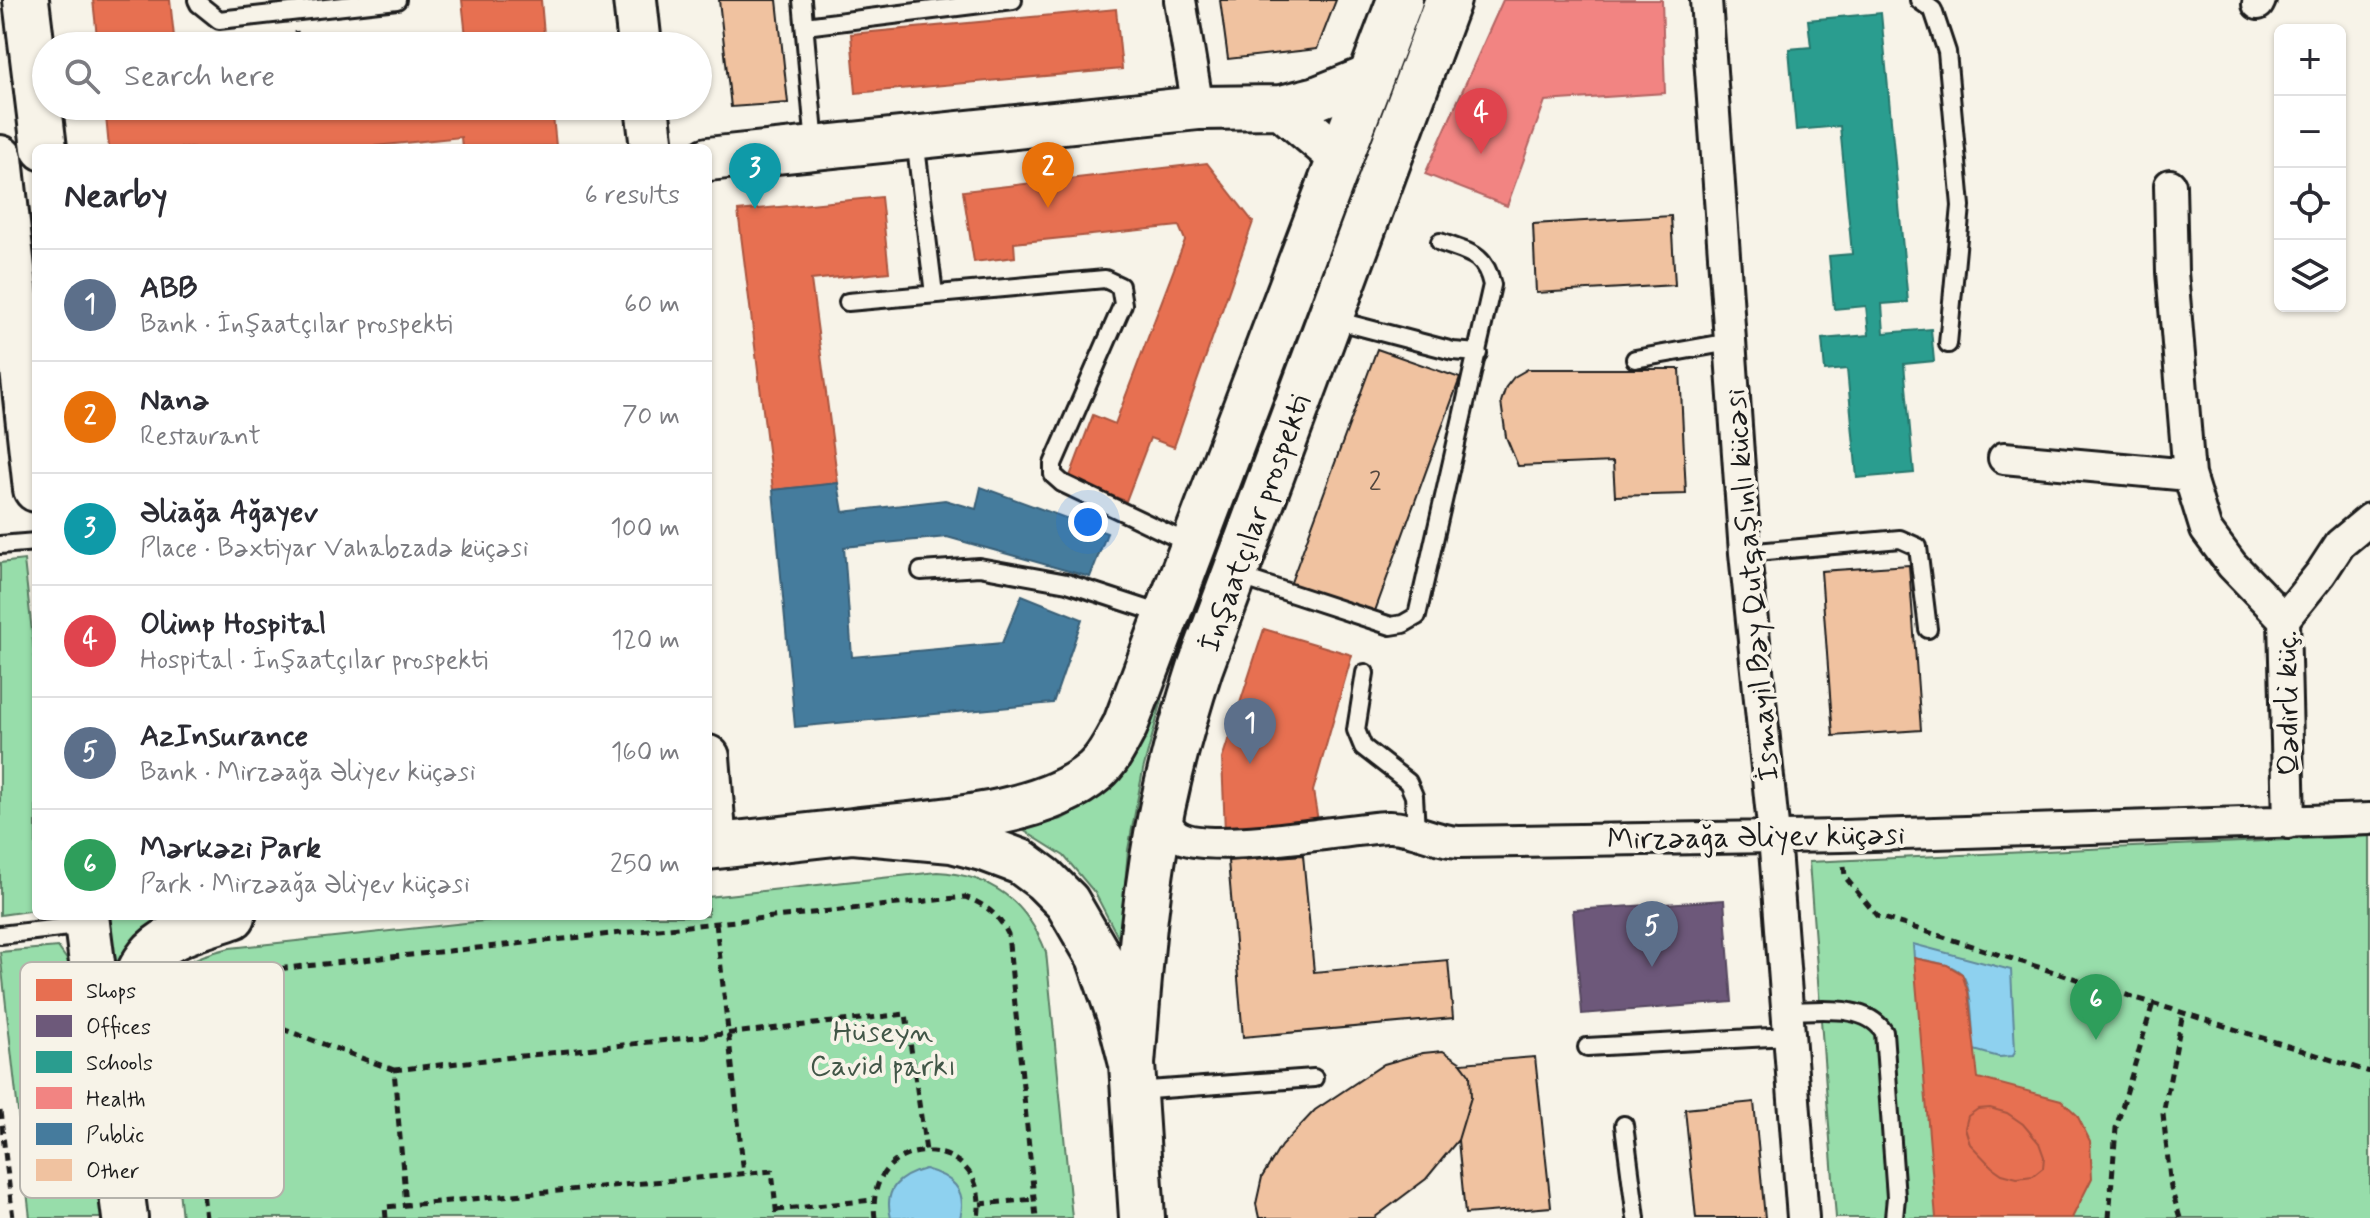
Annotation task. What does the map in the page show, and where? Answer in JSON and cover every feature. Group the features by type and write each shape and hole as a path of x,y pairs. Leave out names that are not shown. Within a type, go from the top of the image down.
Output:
{"main road":[{"path":"26,0 32,49"},
{"name":"İnşaatçılar prospekti","path":"853,831 1009,810 1045,800 1085,778 1108,757 1125,726 1400,0"},
{"name":"İnşaatçılar prospekti","path":"1133,1077 1145,913 1161,811 1183,721 1234,574 1448,0"},
{"path":"41,120 44,144"},
{"path":"0,158 15,233 32,440"},
{"path":"712,847 853,831 952,840 1021,862 1044,879 1067,902 1099,957 1112,992 1133,1077 1142,1218"},
{"path":"147,962 154,951 183,934 222,920"},
{"path":"87,921 92,962"},
{"path":"123,1198 125,1218"}],"street":[{"path":"635,0 638,32"},
{"path":"1180,0 1198,108"},
{"name":"İsmayil Bəy Qutqaşınlı kücəsi","path":"1711,1 1745,553 1774,836 1803,1218"},
{"path":"712,159 1198,108 1281,107 1317,98 1372,76"},
{"path":"1281,107 1341,158"},
{"path":"649,120 652,144"},
{"path":"2170,185 2172,272 2189,475 2206,530 2232,565 2284,619"},
{"path":"2004,458 2189,475"},
{"name":"Qədirli küç.","path":"2289,823 2284,619 2340,544 2370,519"},
{"name":"Mirzəağa Əliyev küçəsi","path":"1161,811 1168,827 1179,837 1219,844 1386,827 1416,830 1441,841 1459,842 2370,819"}],"lane":[{"path":"197,0 219,20 397,0"},
{"path":"802,0 815,147"},
{"path":"805,26 1013,0"},
{"path":"1919,0 1933,10 1947,52 1961,206 1948,344"},
{"path":"915,137 934,294"},
{"path":"1234,574 1391,626 1403,624 1417,616 1492,285 1488,268 1480,257 1440,242"},
{"path":"848,302 1105,279 1120,286 1123,304 1053,464 1053,475 1062,483 1193,546"},
{"path":"1329,319 1453,351 1478,353"},
{"path":"1635,359 1730,342"},
{"path":"1745,553 1900,539 1918,547 1928,629"},
{"path":"0,545 32,542"},
{"path":"921,571 979,567 1067,583 1166,616"},
{"path":"1365,673 1356,730 1363,747 1408,782 1414,796 1416,830"},
{"path":"0,935 87,921"},
{"path":"1587,1047 1789,1024 1845,1010 1879,1025 1884,1032 1896,1197 1894,1218"},
{"path":"1133,1077 1314,1078"},
{"path":"1624,1125 1636,1218"}],"path":[{"path":"1845,877 1877,916 2370,1072"},
{"path":"284,968 965,897 999,916 1008,934 1036,1218"},
{"path":"716,923 744,1174"},
{"path":"2109,1218 2116,1128 2153,1003"},
{"path":"2180,1218 2171,1188 2163,1114 2183,1013"},
{"path":"284,1030 394,1070 906,1014 926,1151"},
{"path":"394,1070 406,1205"},
{"path":"0,1111 13,1218"},
{"path":"875,1218 873,1200 883,1173 895,1161 910,1153 926,1151 943,1153 958,1161 970,1173 978,1187 978,1218"},
{"path":"386,1218 385,1207 772,1171 777,1218"},
{"path":"204,1198 206,1218"},
{"path":"980,1204 1034,1199"},
{"path":"776,1210 873,1200"}],"green space":[{"path":"24,560 32,632 32,911 0,915 0,563"},
{"path":"1162,700 1143,770 1128,850 1120,941 1095,893 1064,856 1018,827 1062,819 1098,798 1125,773"},
{"path":"2370,836 2370,1218 1836,1218 1809,862"},
{"name":"Hüseyn Cavid parkı","path":"937,872 974,879 1005,894 1028,918 1046,952 1072,1218 182,1218 180,1198 284,1198 284,962 190,962 193,960 230,948 493,920 712,920 712,897"},
{"path":"103,920 165,920 144,931 128,950 125,962 108,962"},
{"path":"58,947 69,962 20,962 20,1129 0,952"},
{"path":"28,1198 100,1198 103,1218 30,1218"}],"water":[{"path":"1913,944 2011,970 2013,1056 1999,1057 1974,1050 1970,999 1962,974 1946,965 1914,958"},
{"path":"925,1169 955,1185 962,1199 960,1218 891,1218 889,1199 895,1185"}],"building: Shops":[{"path":"93,0 170,0 173,32 96,32"},
{"path":"462,0 541,0 544,32 465,32"},
{"path":"1116,9 1122,69 856,93 851,34"},
{"path":"106,120 553,120 556,144 462,144 461,137 394,144 109,144"},
{"path":"1207,163 1253,222 1174,447 1150,438 1126,501 1069,479 1093,415 1115,424 1185,240 1179,226 1014,243 1015,257 974,262 963,191"},
{"path":"881,197 889,272 811,280 838,483 773,490 738,211"},
{"path":"1264,629 1352,655 1313,791 1318,821 1225,832 1222,759"},
{"path":"1914,958 1947,965 1962,974 1968,992 1978,1078 2061,1100 2077,1115 2090,1141 2092,1178 2072,1218 1936,1218"},
{"path":"1990,1108 2007,1113 2023,1124 2039,1143 2044,1157 2043,1168 2033,1176 2017,1178 2002,1174 1970,1144 1965,1128 1968,1116 1978,1109"}],"building: Offices":[{"path":"1724,900 1732,1002 1582,1014 1573,910"}],"building: Schools":[{"path":"1881,13 1908,302 1882,304 1884,333 1931,329 1934,361 1904,364 1914,473 1857,478 1847,369 1825,371 1822,339 1869,335 1866,306 1834,309 1829,256 1852,254 1840,126 1796,130 1789,49 1811,47 1808,20"}],"building: Health":[{"path":"1503,0 1662,0 1665,93 1545,101 1507,206 1425,174"}],"building: Public":[{"path":"838,483 843,512 945,500 976,509 981,487 1107,533 1090,577 947,537 844,547 852,657 1002,643 1022,595 1082,619 1053,703 795,727 773,490"}],"building: Other":[{"path":"719,0 777,0 788,103 731,107"},
{"path":"1220,0 1336,0 1317,49 1228,59"},
{"path":"1671,216 1675,285 1536,293 1533,224"},
{"path":"1377,349 1460,378 1375,611 1290,585"},
{"path":"1528,369 1680,369 1686,494 1615,496 1613,462 1518,466 1506,437 1501,402 1506,387 1514,377"},
{"path":"1909,565 1921,730 1833,736 1821,571"},
{"path":"1303,855 1314,972 1448,960 1453,1018 1243,1037 1228,861"},
{"path":"1443,1051 1461,1063 1470,1075 1471,1097 1458,1140 1426,1179 1374,1218 1259,1218 1256,1204 1262,1177 1281,1146 1315,1110 1384,1064"},
{"path":"1535,1057 1551,1207 1465,1214 1458,1140 1471,1097 1470,1075 1461,1063"},
{"path":"1754,1102 1765,1218 1696,1218 1685,1109"}],"place":[{"name":"Olimp Hospital","path":"1481,154"},
{"name":"Nanə","path":"1048,208"},
{"name":"Əliağa Ağayev","path":"755,209"},
{"name":"ABB","path":"1250,764"},
{"name":"AzInsurance","path":"1652,967"},
{"name":"Mərkəzi Park","path":"2096,1040"}]}
